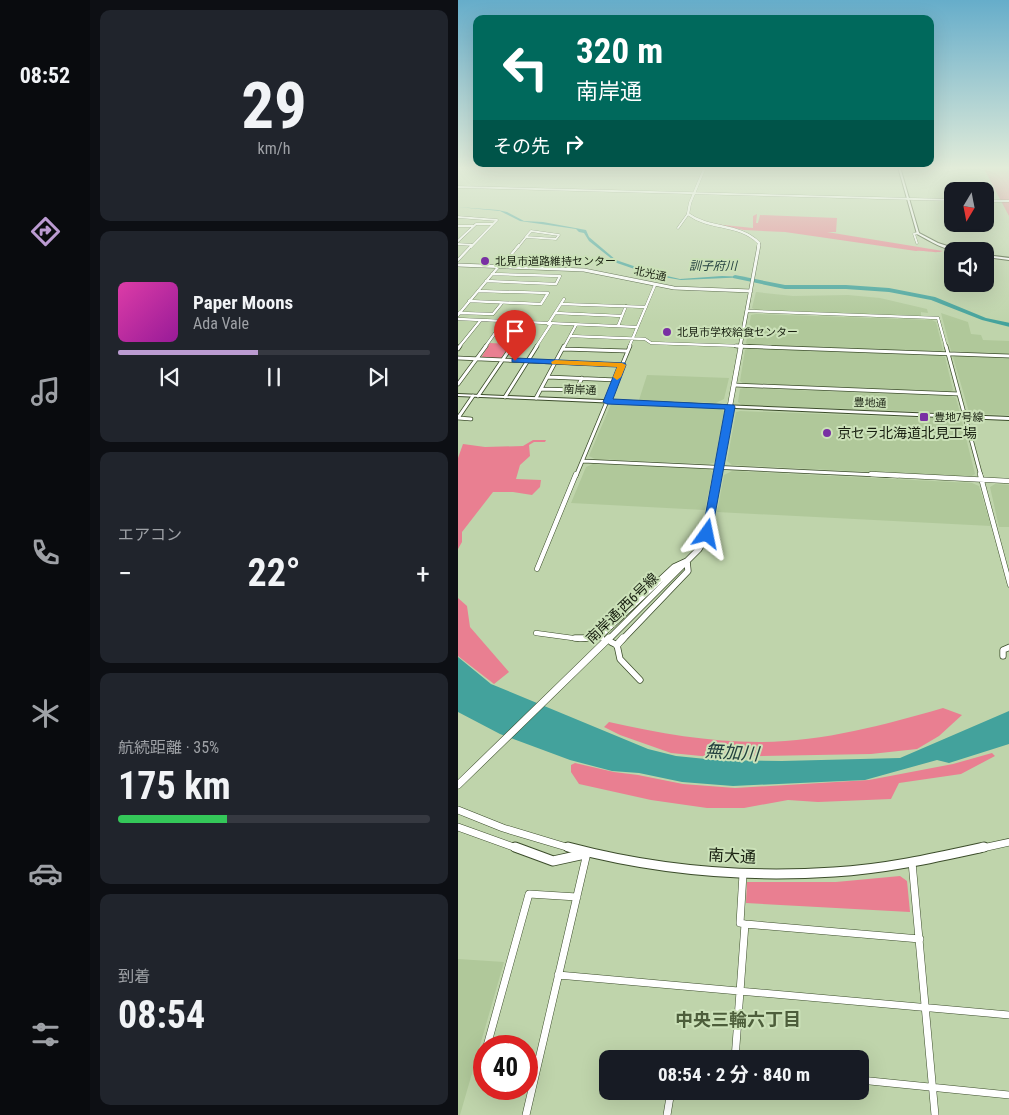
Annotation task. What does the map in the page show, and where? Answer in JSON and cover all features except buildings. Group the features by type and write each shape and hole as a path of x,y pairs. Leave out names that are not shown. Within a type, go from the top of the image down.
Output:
{"main road":[{"path":"914,219 918,232 944,246"},
{"path":"994,257 1010,259"},
{"name":"南岸通","path":"458,395 730,407"},
{"name":"豊地通","path":"730,407 1010,418"}],"street":[{"path":"458,260 496,219"},
{"path":"678,228 684,219"},
{"path":"697,219 738,230 755,238 759,243 730,407"},
{"path":"458,226 492,224"},
{"path":"458,243 473,226"},
{"path":"459,314 492,274 501,266 526,237 531,232 559,235 556,239 526,237"},
{"path":"917,243 914,234 918,232"},
{"path":"458,234 465,234"},
{"path":"458,243 473,244"},
{"name":"北光通","path":"458,265 584,270 606,272 655,285 687,289 751,291"},
{"path":"486,282 556,284 560,276 492,274"},
{"path":"537,569 584,461 655,285"},
{"path":"469,301 541,304 548,293 478,291"},
{"path":"505,397 564,299"},
{"path":"459,314 493,314 502,303"},
{"path":"561,304 646,307"},
{"path":"618,326 626,306"},
{"path":"748,311 938,318 1010,585"},
{"path":"555,313 622,316"},
{"path":"458,319 638,327"},
{"path":"458,349 480,320"},
{"path":"458,384 504,322"},
{"path":"471,419 458,418 476,396 527,323"},
{"path":"536,398 576,325"},
{"path":"570,336 645,339 651,343 1010,356"},
{"path":"563,349 627,351"},
{"path":"458,358 622,365"},
{"path":"548,377 616,380"},
{"path":"541,389 576,390 582,378"},
{"path":"734,385 959,394"},
{"name":"南岸通;西6号線","path":"458,785 699,549 707,534 730,407"},
{"path":"584,461 1010,481"},
{"path":"536,633 580,639 601,637 674,567 687,561 688,571 614,643 620,659 640,680"},
{"path":"1003,656 1003,650 1010,647"},
{"name":"南大通","path":"458,810 540,841 587,853 683,869 743,872 834,872 912,862 1010,842"},
{"path":"458,828 553,861 587,853 538,1052"},
{"path":"912,862 935,1115"},
{"path":"743,872 740,923 920,939"},
{"path":"490,1035 529,894 577,897"},
{"path":"737,1050 745,924"},
{"path":"558,975 1010,1016"},
{"path":"869,1081 1010,1095"},
{"path":"526,1115 528,1100"},
{"path":"667,1115 669,1100"}],"shaded area":[{"path":"753,219 756,219 756,223 758,223 759,219 837,219 836,232 827,232 943,251 916,251 785,232 744,230 714,224 753,228"},
{"path":"756,292 793,296 848,295 880,298 927,309 928,313 921,312 921,316 756,310 752,308"},
{"path":"941,313 968,322 971,334 981,335 983,340 1009,341 1009,355 951,351"},
{"path":"751,315 932,320 936,322 943,350 939,352 751,346 746,343"},
{"path":"490,343 511,344 501,358 481,358"},
{"path":"749,348 941,356 945,357 953,390 949,392 744,384 740,381 745,350"},
{"path":"953,357 1009,358 1009,415 969,412"},
{"path":"647,375 729,378 724,399 716,403 639,400"},
{"path":"740,389 951,396 956,398 960,413 742,405 738,402"},
{"path":"611,404 721,409 725,412 716,462 709,464 595,459 589,456"},
{"path":"736,412 955,419 962,422 975,474 970,477 732,465 727,461"},
{"path":"533,440 546,440 545,442 534,442 529,445 530,456 520,465 516,479 541,480 540,487 532,495 513,492 493,492 462,532 462,542 458,549 458,458 463,444 485,447 523,446"},
{"path":"593,464 709,469 713,472 705,510 571,503 586,467"},
{"path":"732,471 972,483 979,486 991,526 717,512 724,475"},
{"path":"995,484 1009,485 1009,527 999,527 990,487"},
{"path":"458,598 467,606 470,627 509,672 494,684 458,656"},
{"path":"943,708 962,715 939,736 917,749 871,754 711,757 671,753 620,735 604,727 609,722 702,739 740,742 783,741 829,736"},
{"path":"992,753 995,756 961,774 899,783 891,799 818,802 788,800 744,808 707,808 651,800 579,784 571,772 571,765 575,763 683,784 735,788 869,780 953,764"},
{"path":"900,876 907,881 910,912 746,903 747,882 836,882"},
{"path":"458,959 504,962 483,1035 473,1035 473,1070 460,1115 458,1115"}],"water":[{"name":"訓子府川","path":"516,219 586,230 589,237 616,260 654,273 680,279 722,276 748,277 681,280 652,275 617,263 589,241 584,233 576,229"},
{"path":"458,657 491,684 648,749 676,756 716,760 782,761 900,758 1009,711 1009,744 949,763 937,760 865,780 733,786 682,782 639,773 612,771 570,760 500,734 458,712"}],"waterway":[{"name":"訓子府川","path":"735,277 785,287 846,287 889,290 933,298 984,319 1010,325"}],"slow traffic":[{"path":"555,362 622,365 617,377"}],"place":[{"name":"北見市道路維持センター","path":"485,261"},
{"name":"北見市学校給食センター","path":"667,332"},
{"name":"豊地7号線","path":"924,417"},
{"name":"京セラ北海道北見工場","path":"827,433"}],"district":[{"name":"中央三輪六丁目","path":"738,1019"}],"route":[{"path":"515,361 622,365 607,402 730,407 707,534"}],"water label":[{"name":"無加川","path":"732,752"}]}
